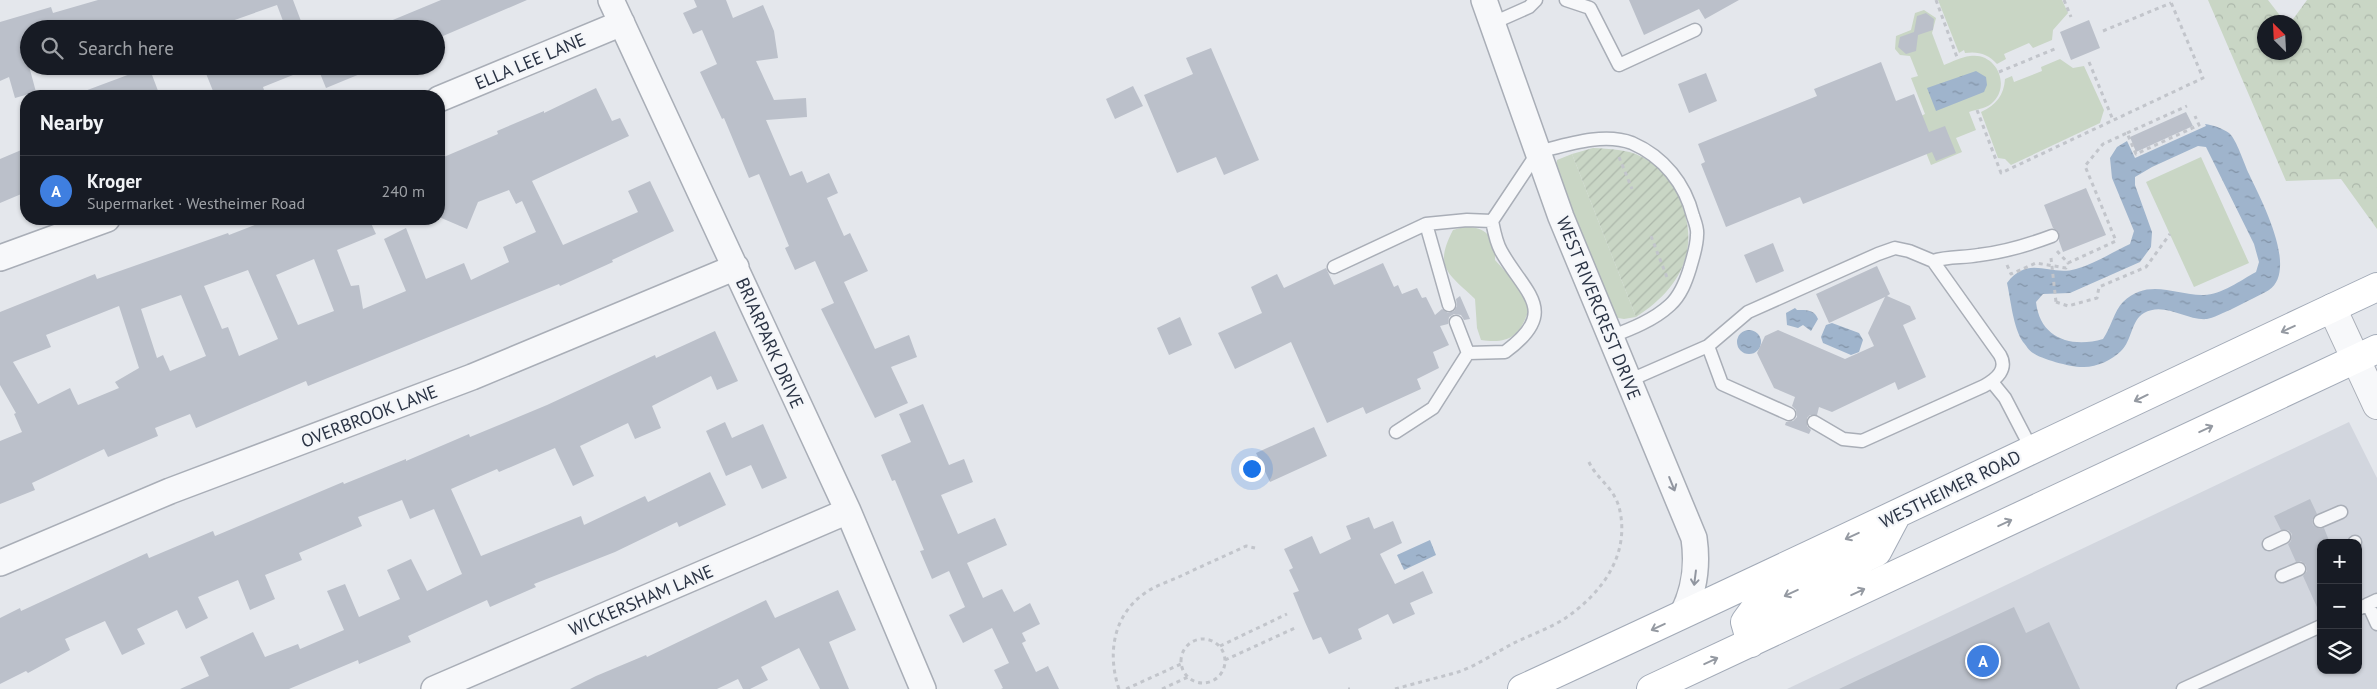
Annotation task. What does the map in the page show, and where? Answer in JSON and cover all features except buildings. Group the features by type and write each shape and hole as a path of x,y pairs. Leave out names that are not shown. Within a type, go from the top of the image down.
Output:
{"main road":[{"name":"WESTHEIMER ROAD","path":"1522,689 1896,516 2377,287"},
{"path":"1651,689 2366,354"},
{"path":"1751,643 1745,622 1753,611 1877,552 1896,516"}],"street":[{"name":"BRIARPARK DRIVE","path":"612,0 736,267 828,472 848,511 923,689"},
{"name":"WEST RIVERCREST DRIVE","path":"1489,11 1562,217 1695,543 1696,577 1691,598 1682,615"},
{"name":"ELLA LEE LANE","path":"445,97 622,23"},
{"path":"0,258 91,225"},
{"name":"OVERBROOK LANE","path":"0,562 170,490 472,377 736,267"},
{"path":"2332,308 2366,354 2377,405"},
{"name":"WICKERSHAM LANE","path":"434,689 848,511"}],"lane":[{"path":"1489,11 1529,6 1536,0"},
{"path":"1566,0 1590,8 1619,65 1695,30"},
{"path":"1468,352 1505,352 1527,332 1536,316 1533,300 1500,250 1492,221 1538,152 1573,143 1603,139 1631,143 1654,156 1673,172 1689,201 1698,233 1695,253 1681,291 1670,305 1641,324 1610,337"},
{"path":"1334,267 1426,224 1467,220 1492,221"},
{"path":"1426,224 1448,304"},
{"path":"1932,261 1946,256 1977,256 2009,251 2052,236"},
{"path":"1628,382 1708,346 1748,312 1878,254 1895,248 1909,251 1932,261 2004,362 2003,369 1992,382 1862,441 1843,439 1814,422"},
{"path":"1456,322 1468,352"},
{"path":"1708,346 1722,384 1789,414"},
{"path":"1396,432 1433,408 1468,352"},
{"path":"1992,382 2005,398 2032,450"},
{"path":"2320,521 2341,512"},
{"path":"2269,544 2284,537"},
{"path":"2282,576 2299,569"},
{"path":"2368,604 2377,624"},
{"path":"2183,689 2317,628"}],"path":[{"path":"1936,0 1958,60"},
{"path":"2064,0 2071,17"},
{"path":"1977,110 2001,173 2203,78 2171,2 2103,31"},
{"path":"1999,72 2057,48"},
{"path":"2089,62 2113,120"},
{"path":"2007,265 2011,274 2036,263 2066,268 2068,264 2116,242 2085,166 2103,144 2187,106"},
{"path":"2127,134 2136,154 2199,126 2195,116"},
{"path":"1612,140 1632,189"},
{"path":"2051,258 2056,302 2068,306 2097,298 2099,287 2146,267 2170,234"},
{"path":"1651,236 1675,298"},
{"path":"2058,254 2068,264"},
{"path":"1395,689 1460,671 1566,618 1586,602 1605,580 1616,560 1621,545 1619,508 1610,487 1591,468 1588,460"},
{"path":"1119,689 1112,662 1114,646 1118,624 1130,606 1146,592 1246,546 1255,548"},
{"path":"1220,646 1225,660 1221,674 1213,681 1204,684 1195,682 1188,677 1181,664 1186,649 1192,643 1202,639 1220,646 1287,614"},
{"path":"1225,660 1295,628"},
{"path":"1126,689 1181,664"},
{"path":"1162,689 1188,677"}],"shaded area":[{"path":"2349,422 2377,478 2377,689 1787,689"}],"green space":[{"path":"1938,0 2062,0 2068,13 2053,30 2052,40 2033,48 2029,43 2004,54 2006,59 1997,64 1983,54 1965,53 1964,50 1959,53"},
{"path":"2208,0 2268,0 2280,15 2257,15 2257,60 2302,60 2302,15 2296,15 2307,0 2377,0 2377,229 2341,179 2286,181"},
{"path":"1924,10 1936,18 1932,33 1944,65 1960,58 1980,56 1988,59 1994,65 2001,80 1997,97 1991,104 1969,112 1976,130 1956,138 1962,152 1931,165 1913,120 1925,114 1911,78 1918,76 1910,56 1900,55 1895,49 1896,36 1911,30 1915,13"},
{"path":"2060,59 2073,68 2084,66 2104,110 2100,123 2011,165 2005,159 1998,158 1981,112 1991,106 2001,95 2005,79 2012,76 2014,82 2042,71 2041,67"},
{"path":"1593,148 1630,152 1655,165 1666,175 1674,188 1687,220 1687,253 1682,268 1664,295 1636,317 1572,154"},
{"path":"1572,154 1636,317 1624,319 1612,317 1555,171 1557,160"},
{"path":"2201,157 2249,263 2194,287 2146,182"},
{"path":"1464,227 1478,228 1488,235 1494,245 1495,260 1523,291 1530,305 1519,330 1508,339 1501,341 1481,340 1477,328 1475,299 1451,276 1444,262 1444,253 1453,230"}],"water":[{"path":"1976,71 1986,77 1987,85 1984,92 1936,111 1927,88"},
{"path":"2205,124 2226,131 2232,136 2238,146 2268,216 2279,250 2280,266 2277,280 2269,290 2212,318 2199,319 2159,309 2144,313 2136,320 2125,347 2121,351 2109,360 2089,367 2073,366 2050,360 2032,352 2023,342 2017,329 2007,283 2015,274 2032,268 2066,271 2083,267 2130,244 2134,231 2112,178 2110,158 2117,147 2127,141 2135,158 2206,126","holes":["2198,146 2206,147 2254,244 2259,262 2256,272 2217,293 2194,295 2153,289 2143,290 2123,302 2103,339 2091,342 2069,341 2059,338 2051,332 2044,325 2036,302 2043,294 2070,293 2140,262 2151,247 2152,232 2135,185 2135,177"]},
{"path":"1795,308 1814,313 1818,319 1811,331 1803,325 1798,328 1787,325 1786,313"},
{"path":"1832,323 1859,333 1863,340 1859,352 1851,355 1823,343 1821,337 1826,325"},
{"path":"1749,330 1757,334 1761,342 1757,350 1749,354 1741,350 1737,342 1741,334"},
{"path":"1430,540 1436,555 1404,570 1397,555"}],"place":[{"name":"Kroger","path":"1983,661"}]}
